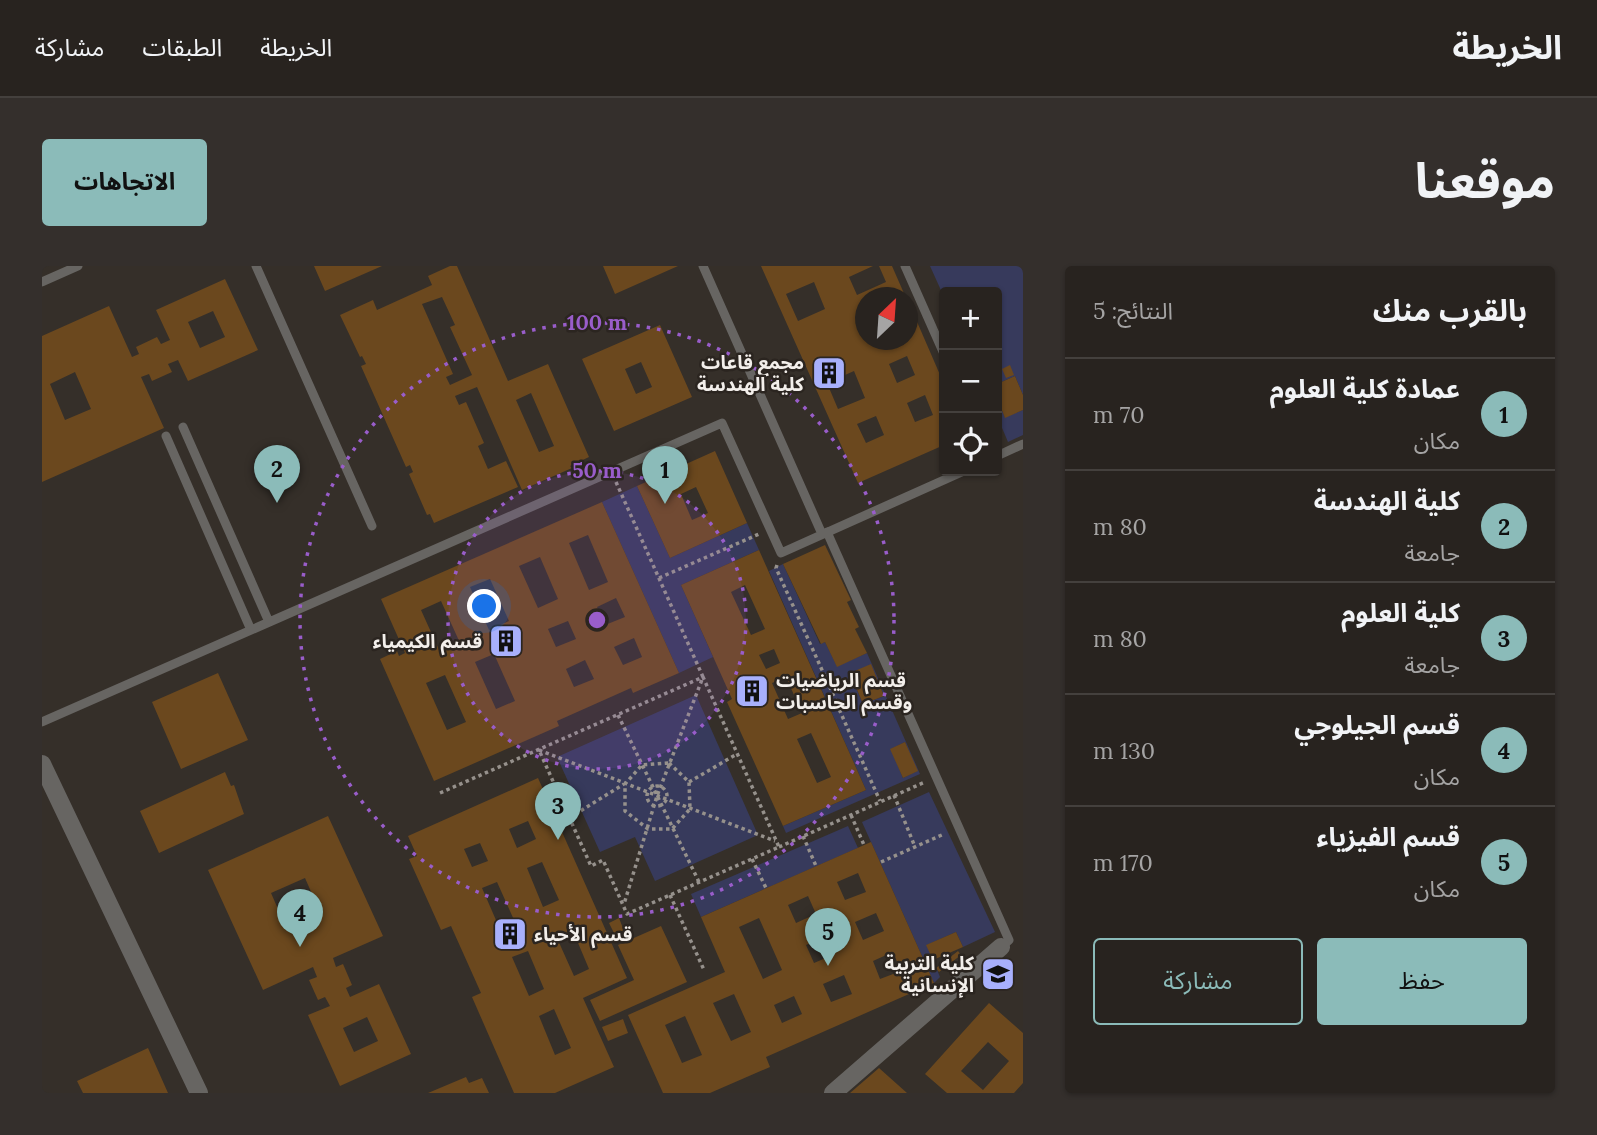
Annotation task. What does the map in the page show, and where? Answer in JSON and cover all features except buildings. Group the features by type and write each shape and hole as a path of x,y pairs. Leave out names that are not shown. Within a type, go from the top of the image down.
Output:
{"street":[{"path":"42,764 199,1093"},
{"path":"833,1093 1001,947"}],"lane":[{"path":"42,282 78,266"},
{"path":"257,266 372,526"},
{"path":"703,266 1009,940 1001,947"},
{"path":"905,266 942,350"},
{"path":"42,722 722,424 781,553 953,476"},
{"path":"183,427 269,622"},
{"path":"166,436 251,630"},
{"path":"1002,454 1023,444"}],"path":[{"path":"611,472 779,847"},
{"path":"659,578 770,529"},
{"path":"781,553 776,568 835,701 842,703 839,709 880,801"},
{"path":"440,793 703,677"},
{"path":"623,906 657,796 703,677"},
{"path":"618,715 699,882"},
{"path":"539,750 591,866 603,860 627,914 936,776"},
{"path":"539,750 776,841"},
{"path":"689,782 737,754"},
{"path":"569,818 625,783 642,765 669,763 689,782 690,809 673,829 648,829 625,811 625,783"},
{"path":"647,792 652,787 662,787"},
{"path":"647,792 648,801 655,806 661,805 667,795 662,787"},
{"path":"894,795 915,847"},
{"path":"851,815 864,845"},
{"path":"881,862 944,834"},
{"path":"803,836 816,866"},
{"path":"752,859 766,888"},
{"path":"670,895 704,970"}],"shaded area":[{"path":"930,266 1023,266 1023,395 1015,376 1002,382 1002,287 939,287"},
{"path":"1002,410 1005,417 1023,410 1023,435 1008,442 1002,428"},
{"path":"637,486 670,558 747,523 759,550 681,585 713,657 679,673 602,502"},
{"path":"783,564 820,644 825,642 837,666 867,653 920,774 786,833 783,826 866,790 769,571","holes":["871,665 884,696 863,704 850,673","905,742 917,771 903,778 891,749"]},
{"path":"696,695 758,835 655,881 635,837 600,852 557,757"},
{"path":"929,792 995,932 963,947 956,932 927,945 940,977 934,983 862,822"},
{"path":"848,826 858,848 701,917 691,894"}],"place":[{"name":"مجمع قاعات كلية الهندسة","path":"829,373"},
{"name":"كلية الهندسة","path":"277,503"},
{"name":"عمادة كلية العلوم","path":"665,504"},
{"name":"قسم الكيمياء","path":"506,641"},
{"name":"قسم الرياضيات وقسم الحاسبات","path":"752,691"},
{"name":"كلية العلوم","path":"558,840"},
{"name":"قسم الأحياء","path":"510,934"},
{"name":"قسم الجيلوجي","path":"300,947"},
{"name":"قسم الفيزياء","path":"828,966"},
{"name":"كلية التربية الإنسانية","path":"998,974"}]}
